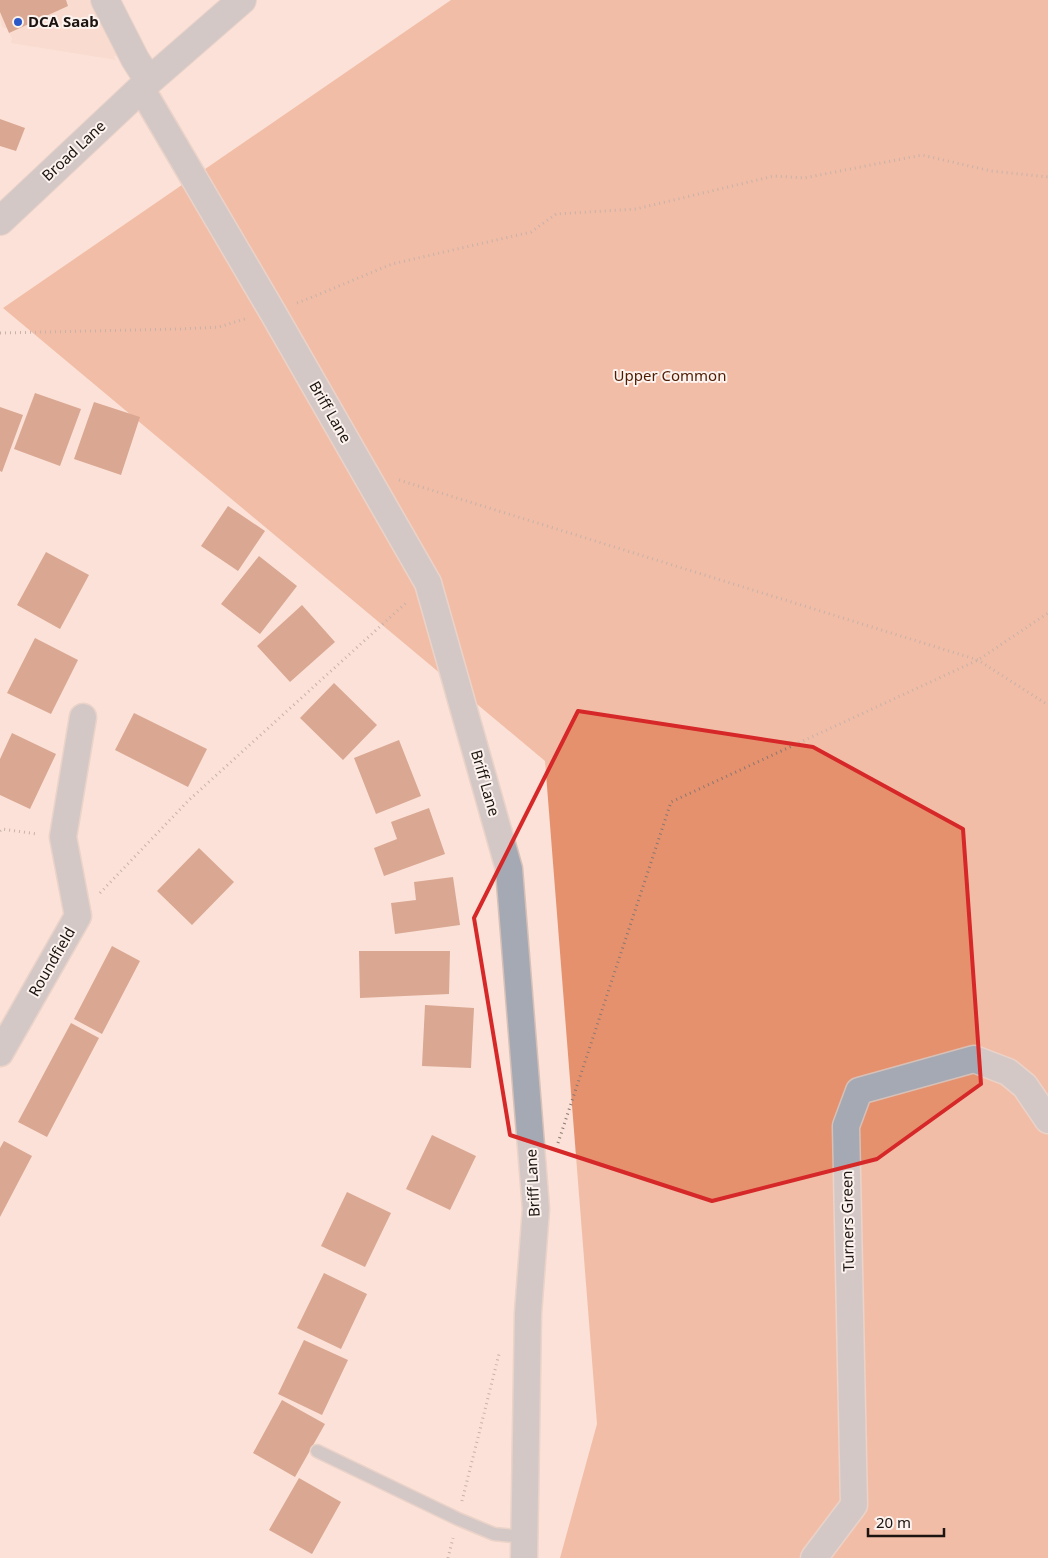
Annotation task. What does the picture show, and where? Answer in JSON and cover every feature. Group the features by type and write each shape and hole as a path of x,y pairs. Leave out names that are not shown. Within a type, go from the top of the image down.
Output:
{"street":[{"path":"105,0 135,59 145,84"},
{"name":"Broad Lane","path":"0,221 145,84 242,0"},
{"name":"Briff Lane","path":"145,84 272,311 428,583 510,869 536,1209 528,1313 524,1548"},
{"name":"Roundfield","path":"0,1053 78,916 62,837 84,717"},
{"name":"Turners Green","path":"814,1558 854,1505 846,1126 859,1091 974,1058 1008,1072 1025,1086 1048,1120"}],"lane":[{"path":"317,1450 458,1519 524,1548"}],"path":[{"path":"0,334 219,327 310,298 392,264 531,232 556,214 636,210 774,176 804,178 922,155 991,170 1048,177"},
{"path":"363,469 978,660 1048,705"},
{"path":"78,916 189,800 428,583"},
{"path":"555,1152 671,802 978,660 1048,613"},
{"path":"0,830 62,837"},
{"path":"448,1558 500,1350"}],"highlighted area":[{"path":"578,711 813,747 963,829 981,1084 877,1159 712,1201 510,1135 474,918"}],"shaded area":[{"name":"DCA Saab","path":"0,0 98,0 125,58 114,56 116,60 11,43 12,38 9,33 13,30 2,27"}],"green space":[{"name":"Upper Common","path":"451,0 1048,0 1048,1558 560,1558 597,1424 545,761 3,308"}],"building":[{"name":"DCA Saab","path":"0,0 66,0 68,6 9,33 0,12"},
{"path":"0,119 25,128 16,151 0,146"},
{"path":"35,393 81,409 60,466 14,449"},
{"path":"94,402 140,417 121,475 74,459"},
{"path":"0,407 23,415 2,472 0,471"},
{"path":"228,506 265,531 238,571 201,546"},
{"path":"46,552 89,575 60,629 17,605"},
{"path":"259,556 297,586 260,634 221,604"},
{"path":"302,605 335,642 290,682 257,646"},
{"path":"35,638 78,660 51,714 7,693"},
{"path":"334,683 377,725 343,760 300,718"},
{"path":"134,713 207,749 188,787 115,750"},
{"path":"12,733 56,754 30,809 0,795 0,759"},
{"path":"399,740 421,796 376,814 354,758"},
{"path":"429,808 445,854 384,876 374,848 397,839 391,822"},
{"path":"199,848 234,882 192,925 157,891"},
{"path":"453,877 460,925 395,934 391,903 416,900 414,882"},
{"path":"112,946 140,961 102,1034 74,1019"},
{"path":"359,951 450,951 449,994 360,998"},
{"path":"425,1005 474,1008 471,1068 422,1066"},
{"path":"71,1023 99,1038 47,1137 18,1122"},
{"path":"432,1135 476,1156 450,1210 406,1189"},
{"path":"4,1141 32,1156 0,1217 0,1148"},
{"path":"347,1192 391,1213 365,1267 321,1246"},
{"path":"324,1273 367,1294 341,1349 297,1328"},
{"path":"304,1340 348,1360 322,1415 278,1394"},
{"path":"282,1400 325,1424 295,1477 253,1453"},
{"path":"299,1478 341,1502 312,1554 269,1530"}],"place":[{"name":"DCA Saab","path":"18,22"}]}
